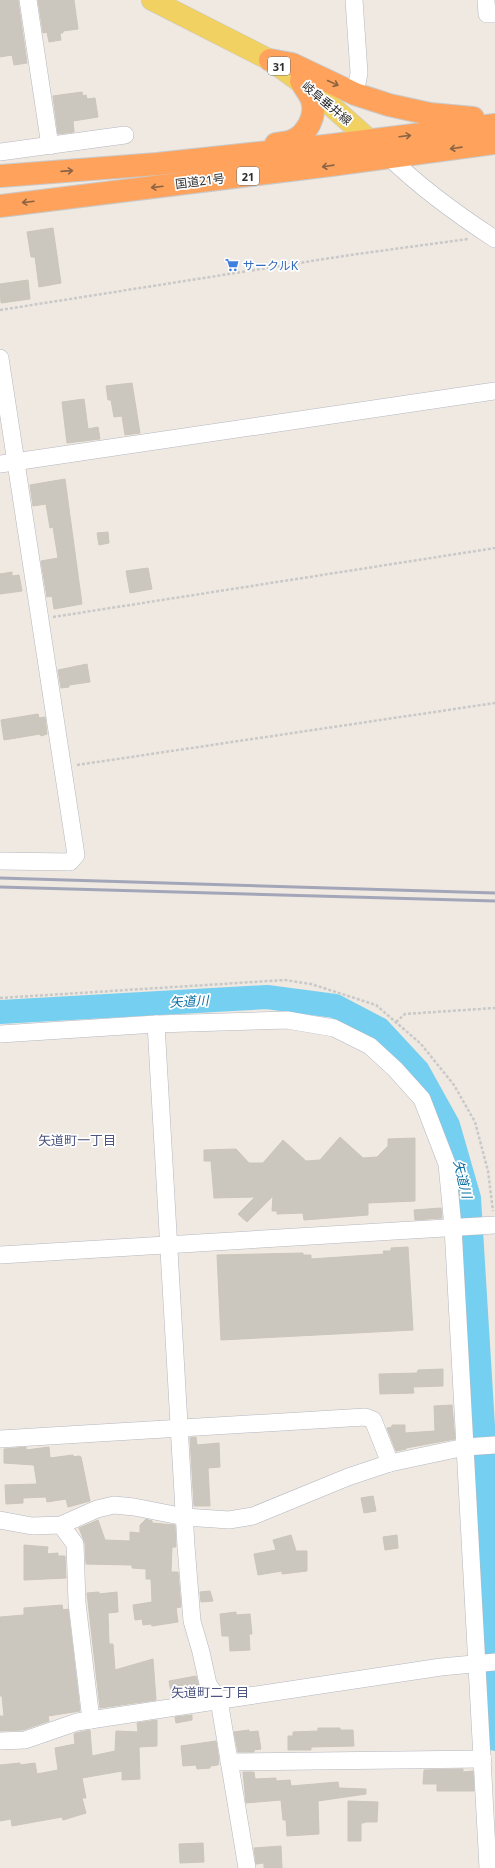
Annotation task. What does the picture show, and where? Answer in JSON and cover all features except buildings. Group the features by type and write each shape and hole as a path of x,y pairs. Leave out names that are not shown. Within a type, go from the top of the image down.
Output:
{"highway":[{"path":"270,60 292,64 355,94 389,104 430,114 476,119 495,119"},
{"name":"21","path":"157,164 204,152 262,147 292,141 304,133 313,113 312,100 301,81"},
{"name":"国道21号","path":"0,176 157,164 495,124"},
{"name":"国道21号","path":"0,206 389,158 495,143"}],"main road":[{"name":"岐阜垂井線","path":"152,0 270,60 301,81 350,121 389,158"}],"street":[{"path":"28,0 50,146"},
{"path":"354,0 358,73 355,94"},
{"path":"486,0 487,14 495,14"},
{"path":"0,152 125,135"},
{"path":"389,158 438,198 493,237"},
{"path":"0,358 8,462 40,618 76,855 70,862 0,861"},
{"path":"8,462 495,391"},
{"path":"0,1034 156,1024 287,1020 334,1028 370,1046 395,1068 422,1099 447,1164 456,1227 468,1447 485,1663 483,1759 488,1868"},
{"path":"156,1024 192,1621 202,1652 208,1684 219,1700 247,1868"},
{"path":"0,1254 493,1225"},
{"path":"0,1439 365,1417 373,1420 390,1463"},
{"path":"0,1520 32,1526 61,1525 97,1509 114,1505 134,1507 185,1517 229,1520 253,1516 348,1476 390,1463 468,1447 495,1445"},
{"path":"61,1525 75,1544 77,1603 91,1720"},
{"path":"0,1741 24,1740 77,1722 219,1700 485,1663"},
{"path":"229,1762 483,1759"}],"path":[{"path":"0,310 350,255 493,237"},
{"path":"40,618 495,548"},
{"path":"63,767 495,703"},
{"path":"396,1022 405,1014 495,1008"}],"waterway":[{"name":"矢道川","path":"0,1012 267,997 335,1006 379,1029 418,1071 448,1125 469,1198 485,1459 489,1614 495,1739"}],"railway":[{"path":"0,878 495,893"},
{"path":"0,887 495,901"}],"place":[{"name":"サークルK","path":"232,265"}],"district":[{"name":"矢道町一丁目","path":"77,1140"},
{"name":"矢道町二丁目","path":"210,1692"}]}
